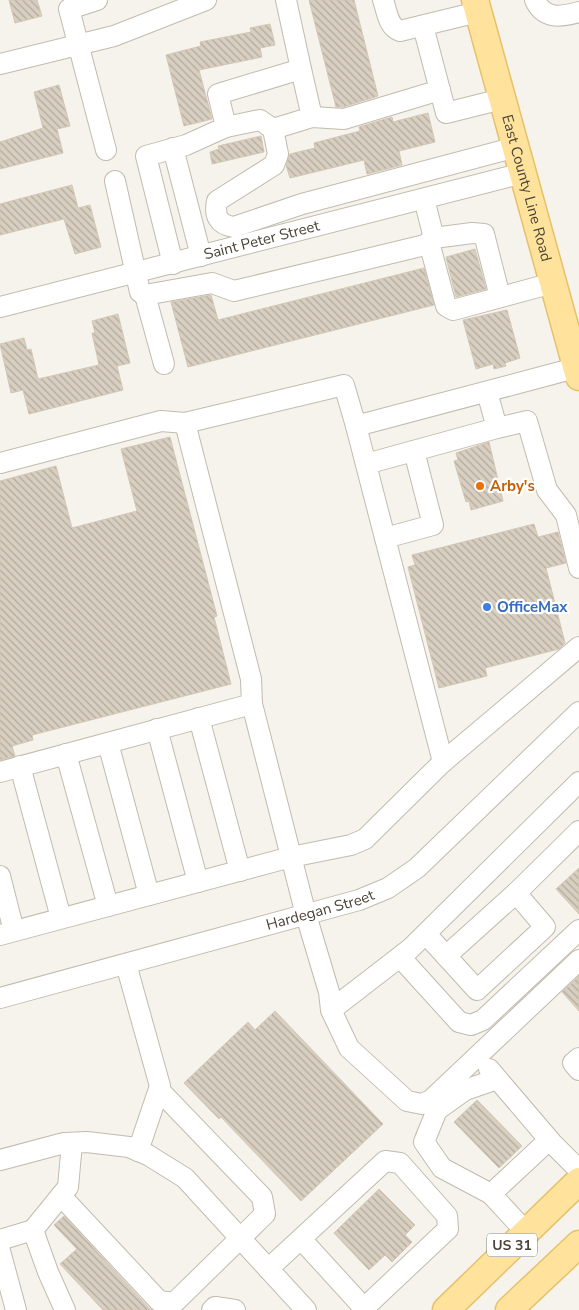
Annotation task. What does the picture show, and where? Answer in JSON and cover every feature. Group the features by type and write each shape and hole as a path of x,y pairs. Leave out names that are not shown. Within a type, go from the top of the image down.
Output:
{"main road":[{"name":"East County Line Road","path":"477,6 578,371"},
{"name":"US 31","path":"446,1310 579,1181"},
{"name":"US 31","path":"509,1310 579,1244"}],"street":[{"path":"97,0 68,4 106,150"},
{"path":"286,0 312,117"},
{"path":"383,0 390,23 395,29 400,31 423,26 477,6"},
{"path":"535,0 543,12 552,16 579,12"},
{"path":"0,64 114,36 193,2"},
{"path":"423,26 446,113 502,99"},
{"path":"226,127 218,94 300,69"},
{"path":"273,129 312,117 344,119 440,90"},
{"path":"173,264 146,156 173,148 226,127 260,120 273,129 278,154 274,165 217,200 214,212 219,220 226,226 234,227 302,204 516,147"},
{"path":"173,148 201,256"},
{"name":"Saint Peter Street","path":"0,307 523,173"},
{"path":"115,181 140,292 145,295 212,283 234,291 425,246 432,240 472,233 484,234 500,298"},
{"path":"424,199 446,306 453,310 553,283"},
{"path":"145,295 164,364"},
{"path":"356,426 578,371"},
{"path":"0,463 161,421 185,424 344,384 443,762"},
{"path":"487,392 497,428"},
{"path":"366,464 527,421 548,490 566,515 579,568"},
{"path":"185,424 251,679 252,704 306,915 329,992 331,1010 349,1048 407,1101 422,1104 431,1100 579,960"},
{"path":"385,538 433,525 414,451"},
{"path":"0,876 7,933 291,857 351,845 365,839 443,762 579,647"},
{"path":"0,772 252,704"},
{"name":"Hardegan Street","path":"2,998 368,898 403,879 579,712"},
{"path":"199,718 240,871"},
{"path":"157,729 198,882"},
{"path":"108,743 149,895"},
{"path":"66,754 108,906"},
{"path":"20,766 61,918"},
{"path":"331,1010 400,957 426,934 579,782"},
{"path":"446,956 516,893 579,831"},
{"path":"426,934 477,990 545,927 516,893"},
{"path":"400,957 459,1022 471,1025 483,1020 579,930"},
{"path":"126,964 160,1086 138,1151"},
{"path":"478,1056 549,1140 579,1170"},
{"path":"579,1058 573,1063 579,1070"},
{"path":"497,1079 465,1090 437,1110 424,1142 442,1168 491,1194 526,1232"},
{"path":"61,1196 158,1301 174,1303 265,1214 262,1197 159,1090"},
{"path":"491,1194 549,1140"},
{"path":"16,1310 0,1251 33,1230 68,1187 72,1142"},
{"path":"0,1160 72,1142 110,1143 138,1151 166,1165 185,1178 301,1308"},
{"path":"268,1269 385,1162 400,1164 447,1216 448,1229 363,1309 301,1239"},
{"path":"33,1230 48,1272 65,1310"},
{"path":"212,1310 216,1307 235,1310"}],"building":[{"path":"9,0 37,0 42,16 15,23"},
{"path":"309,0 354,0 378,96 343,107 336,107"},
{"path":"270,24 275,45 260,48 262,57 199,70 212,119 184,126 166,55 201,46 200,42 251,32 250,28"},
{"path":"59,85 70,126 57,129 63,153 0,169 0,142 43,128 34,92"},
{"path":"428,113 435,142 399,151 402,165 367,174 364,160 290,178 286,165 290,154 315,148 314,143 360,131 359,127 392,117 393,122"},
{"path":"261,136 264,152 212,164 210,152 219,149 218,146"},
{"path":"72,185 78,208 90,205 101,247 75,254 64,219 0,235 0,204"},
{"path":"475,249 486,289 456,297 446,257"},
{"path":"424,268 434,305 188,367 171,302 211,295 218,320"},
{"path":"507,310 520,358 505,363 506,366 494,369 493,364 476,369 463,320"},
{"path":"118,314 130,363 117,366 123,390 29,414 23,390 11,393 0,344 24,338 27,350 31,349 38,379 99,365 92,333 95,333 92,321"},
{"path":"170,437 217,616 214,617 231,684 32,735 33,740 12,746 15,756 0,760 0,481 56,466 72,528 137,511 121,449"},
{"name":"Arby's","path":"489,442 503,501 471,510 469,501 466,502 454,461 458,460 456,453"},
{"name":"OfficeMax","path":"534,524 538,537 558,532 566,563 546,568 565,643 559,649 485,668 487,676 439,688 408,567 415,565 412,555"},
{"path":"579,868 579,914 556,889"},
{"path":"579,976 579,1011 562,992"},
{"path":"275,1011 383,1124 301,1201 221,1117 219,1119 184,1083 248,1022 255,1030"},
{"path":"477,1100 522,1146 499,1168 454,1122"},
{"path":"379,1189 415,1225 405,1235 412,1242 392,1262 385,1255 369,1270 334,1233"},
{"path":"64,1216 152,1310 103,1310 60,1264 77,1249 54,1225"}],"place":[{"name":"Arby's","path":"480,486"},
{"name":"OfficeMax","path":"487,607"}]}
